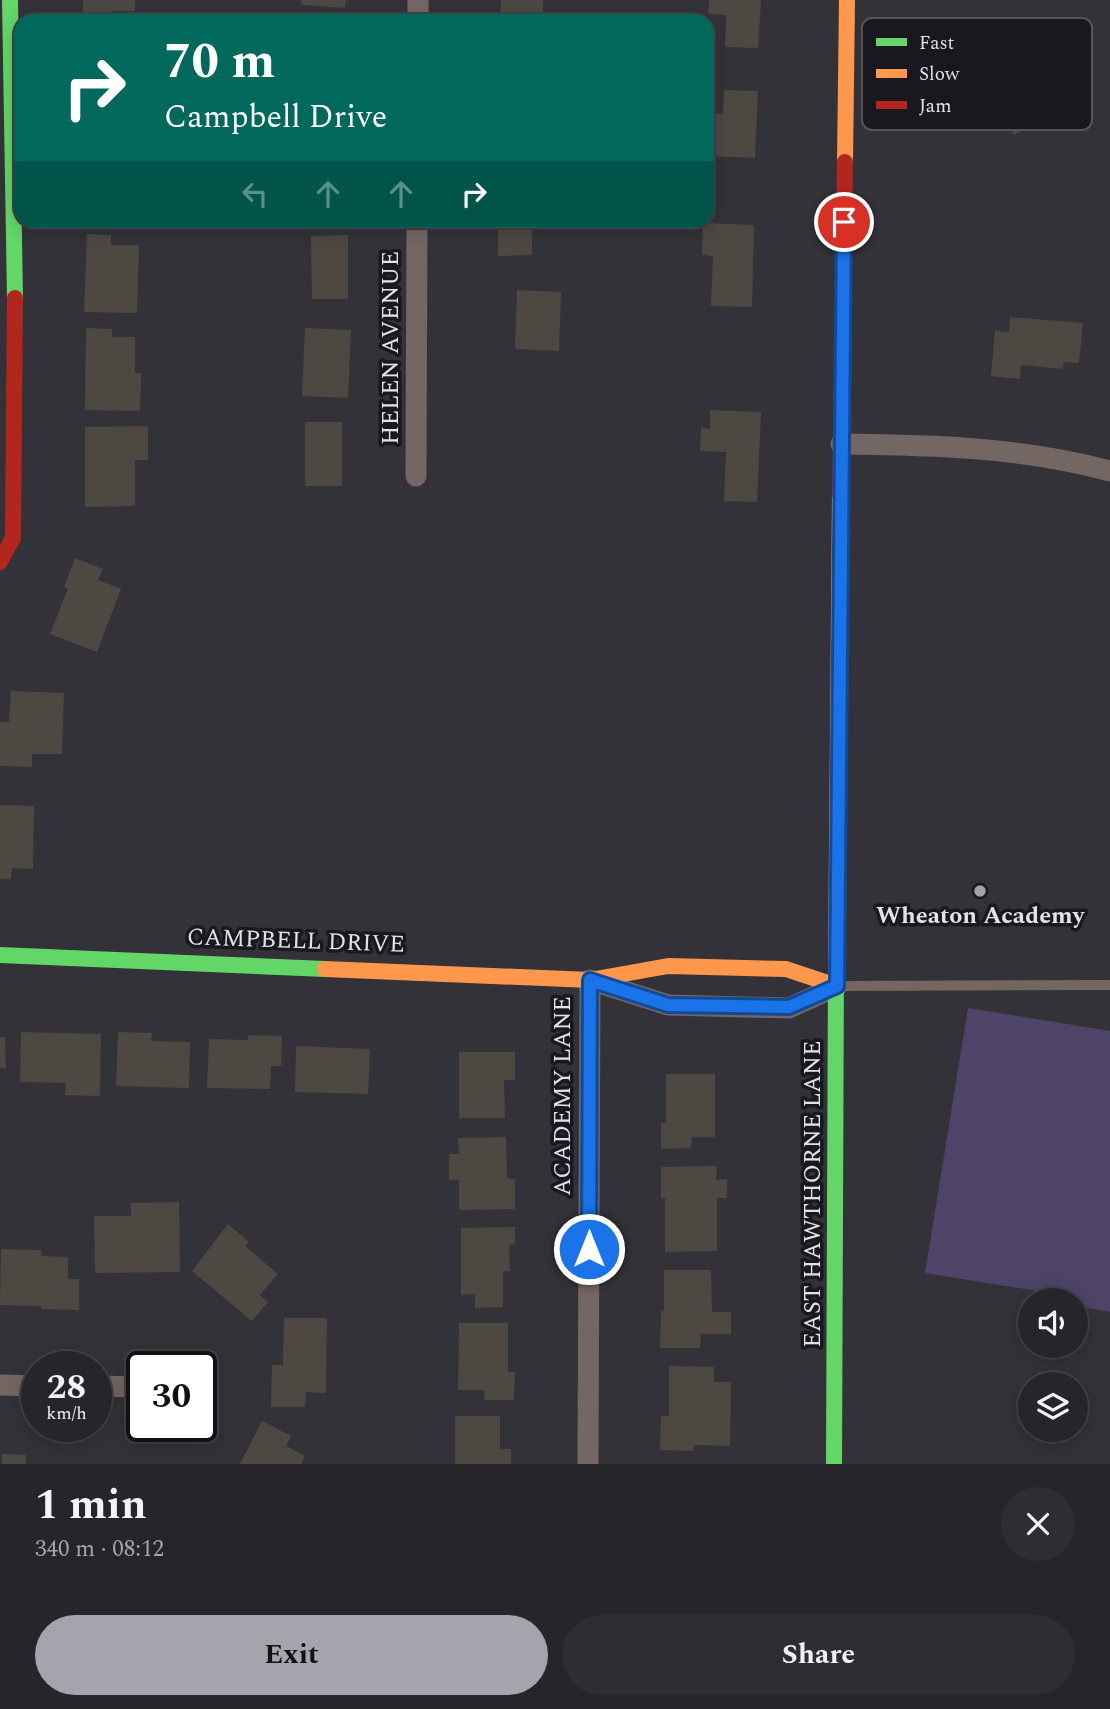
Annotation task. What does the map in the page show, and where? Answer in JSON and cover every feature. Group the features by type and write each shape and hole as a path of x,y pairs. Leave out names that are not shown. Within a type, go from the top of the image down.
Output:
{"street":[{"path":"10,0 14,225"},
{"name":"EAST HAWTHORNE LANE","path":"834,1464 847,0"},
{"path":"0,562 13,538 16,337 14,228"},
{"name":"HELEN AVENUE","path":"416,475 417,228"},
{"path":"841,444 986,448 1052,458 1110,471"},
{"name":"CAMPBELL DRIVE","path":"0,955 590,980 667,966 786,969 837,986"},
{"name":"CAMPBELL DRIVE","path":"590,980 668,1005 681,1006 789,1007 837,986"},
{"name":"ACADEMY LANE","path":"589,1464 590,980"},
{"path":"0,1385 21,1386"}],"lane":[{"path":"837,986 1110,985"}],"shaded area":[{"path":"968,1008 1110,1031 1110,1312 1088,1308 1088,1288 1019,1288 925,1273"}],"building":[{"path":"83,0 135,0 135,11 83,14"},
{"path":"301,0 346,0 345,8 301,5"},
{"path":"501,0 543,0 543,14 500,14"},
{"path":"709,0 761,0 758,48 725,47 726,15 708,14"},
{"path":"724,90 758,91 755,158 714,156 714,113 723,114"},
{"path":"714,223 754,225 752,307 711,306 713,256 702,255 703,228 714,228"},
{"path":"498,228 532,228 532,255 498,256"},
{"path":"87,234 111,235 111,245 139,245 137,313 84,312"},
{"path":"348,235 348,299 312,299 311,236"},
{"path":"517,290 561,292 559,351 515,349"},
{"path":"1010,317 1083,323 1079,363 1064,362 1063,369 1021,365 1020,379 991,376 995,331 1009,332"},
{"path":"86,328 112,329 112,337 135,337 135,373 141,373 140,411 85,410"},
{"path":"305,328 351,330 348,398 302,396"},
{"path":"710,410 761,412 757,502 724,501 726,452 700,451 701,428 710,429"},
{"path":"305,422 342,422 342,486 305,486"},
{"path":"148,426 148,460 135,460 135,506 85,507 85,427"},
{"path":"75,558 103,569 98,580 121,589 97,652 50,634 68,588 64,587"},
{"path":"11,691 64,693 62,754 32,754 32,767 0,766 0,722 9,722"},
{"path":"0,805 34,806 33,869 12,868 11,879 0,879"},
{"path":"21,1032 101,1034 100,1096 65,1095 66,1083 20,1082"},
{"path":"118,1032 152,1033 151,1041 190,1042 189,1088 116,1086"},
{"path":"248,1035 282,1036 281,1066 271,1066 270,1089 207,1088 209,1039 248,1040"},
{"path":"0,1037 5,1037 6,1068 0,1068"},
{"path":"296,1046 370,1049 368,1094 295,1092"},
{"path":"459,1052 515,1052 515,1080 504,1080 505,1118 459,1118"},
{"path":"666,1074 715,1074 715,1137 692,1137 691,1148 661,1149 661,1123 666,1123"},
{"path":"506,1137 507,1178 515,1179 515,1209 459,1210 459,1180 449,1180 449,1154 459,1154 458,1138"},
{"path":"717,1166 716,1180 727,1179 727,1198 717,1198 717,1251 665,1252 665,1198 661,1198 661,1167"},
{"path":"179,1202 180,1272 95,1273 94,1216 131,1216 131,1203"},
{"path":"228,1224 249,1242 245,1246 278,1274 260,1295 268,1302 252,1321 192,1271"},
{"path":"515,1227 515,1244 509,1245 510,1271 503,1271 503,1307 475,1308 475,1294 461,1295 461,1228"},
{"path":"1,1249 41,1250 41,1256 68,1257 68,1279 79,1279 79,1310 0,1305"},
{"path":"664,1270 711,1270 712,1312 731,1312 731,1334 701,1334 700,1348 660,1348"},
{"path":"284,1318 327,1318 326,1393 306,1392 305,1407 271,1407 272,1365 283,1365"},
{"path":"459,1323 508,1323 508,1372 515,1372 514,1400 484,1400 485,1390 458,1390"},
{"path":"669,1366 714,1367 714,1382 731,1382 730,1446 694,1445 694,1451 660,1450 661,1416 669,1416"},
{"path":"455,1416 500,1416 500,1449 511,1449 511,1464 455,1464"},
{"path":"262,1421 291,1436 286,1446 305,1456 301,1464 240,1464"},
{"path":"2,1454 26,1455 26,1464 2,1464"}],"traffic: fast":[{"path":"10,0 15,298"},
{"path":"0,955 325,969"},
{"path":"834,1464 836,966"}],"traffic: slow":[{"path":"845,162 847,0"},
{"path":"836,966 840,495"},
{"path":"325,969 590,980 668,966 786,969 837,986"}],"traffic: jam":[{"path":"840,495 845,162"},
{"path":"0,562 13,538 15,298"}],"place":[{"name":"Wheaton Academy","path":"980,891"}],"route":[{"path":"589,1249 590,980 668,1005 789,1007 837,986 844,222"}]}
